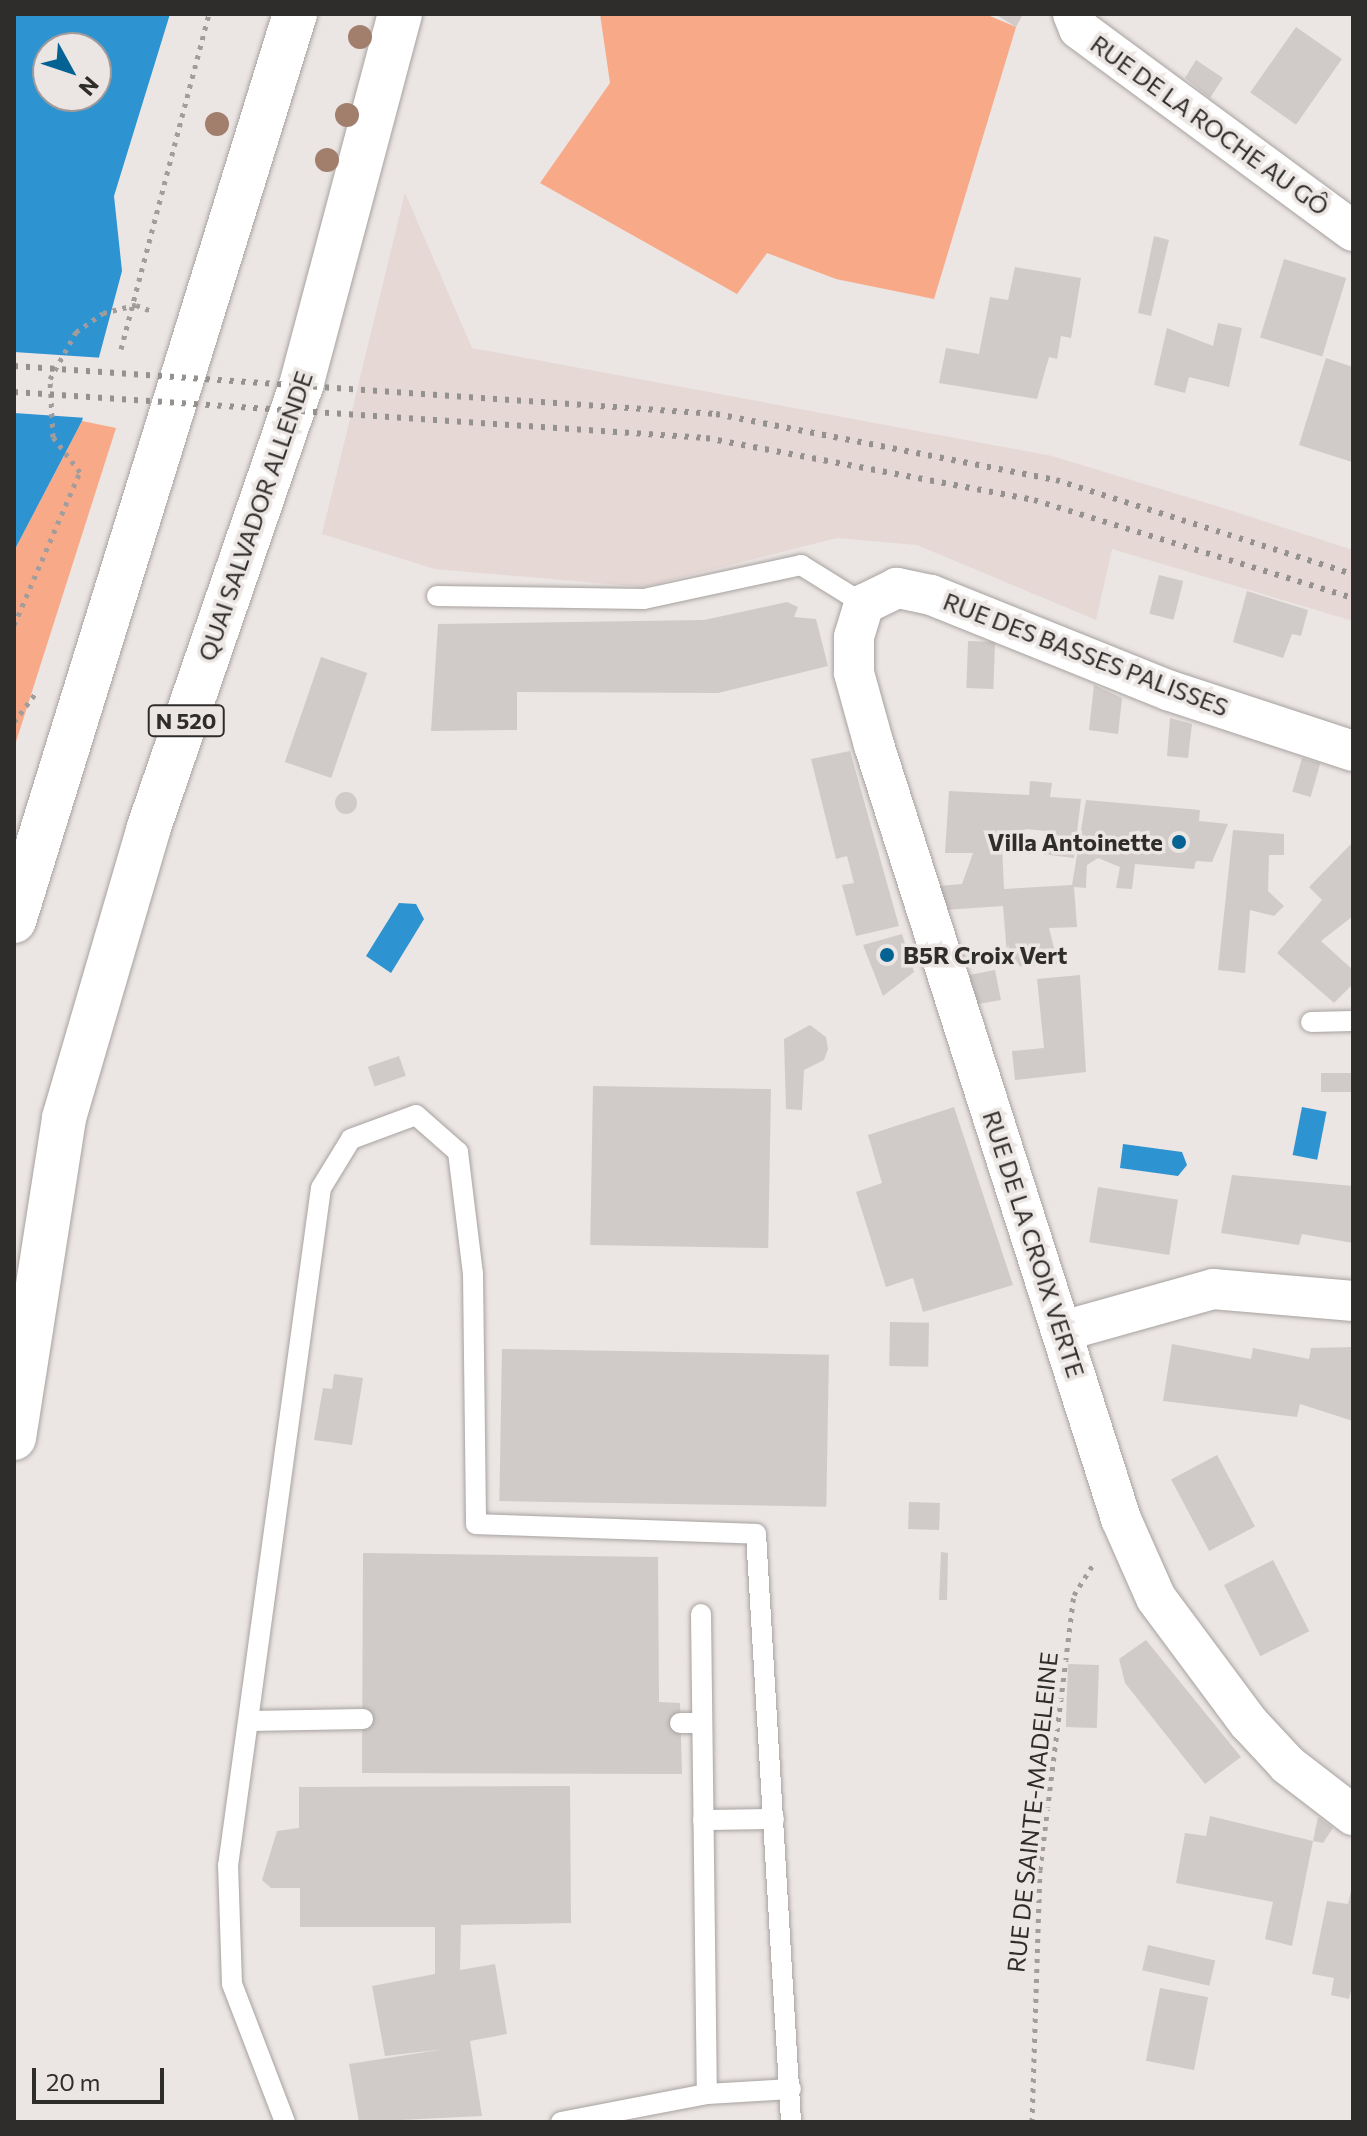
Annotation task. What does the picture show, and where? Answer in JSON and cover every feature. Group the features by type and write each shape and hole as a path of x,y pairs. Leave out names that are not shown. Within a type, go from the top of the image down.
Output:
{"main road":[{"path":"14,921 295,14"},
{"name":"QUAI SALVADOR ALLENDE","path":"14,1438 64,1118 148,830 302,382 400,14"}],"street":[{"name":"RUE DE LA ROCHE AU GÔ","path":"1073,14 1079,29 1353,231"},
{"name":"RUE DES BASSES PALISSES","path":"864,604 897,588 931,595 1170,691 1350,737"},
{"name":"RUE DE LA CROIX VERTE","path":"864,604 854,637 854,673 1121,1519 1156,1598 1249,1723 1288,1765 1353,1815"},
{"path":"1063,1331 1213,1289 1353,1301"}],"lane":[{"path":"437,596 644,599 801,565 864,604"},
{"path":"1311,1022 1353,1021"},
{"path":"285,2122 232,1984 228,1866 321,1188 351,1139 416,1115 458,1152 473,1274 476,1524 756,1534 791,2122"},
{"path":"701,1614 707,2094"},
{"path":"249,1721 363,1719"},
{"path":"680,1723 702,1723"},
{"path":"703,1820 774,1819"},
{"path":"561,2122 707,2094 791,2089"}],"path":[{"path":"121,349 136,305 209,14"},
{"path":"14,625 80,472 53,437 50,379 76,332 103,313 136,305 156,308"},
{"name":"RUE DE SAINTE-MADELEINE","path":"1032,2122 1036,1910 1074,1595 1121,1519"}],"shaded area":[{"path":"600,14 985,14 1016,27 934,299 836,279 767,253 737,294 540,183 610,83"},
{"path":"405,193 472,348 1052,456 1223,508 1353,550 1353,621 1112,549 1096,620 917,545 837,538 643,587 435,569 322,534"},
{"path":"82,421 116,428 14,748 14,551"}],"water":[{"path":"14,14 170,14 114,196 122,271 82,421 14,551"},
{"path":"399,903 416,904 424,919 391,973 366,956"},
{"path":"1302,1107 1327,1112 1317,1160 1293,1155"},
{"path":"1123,1144 1182,1152 1187,1165 1178,1176 1120,1168"}],"pier":[{"path":"14,352 104,358 87,418 14,413"}],"building":[{"path":"995,14 1023,14 1016,27"},
{"path":"1296,27 1342,59 1296,125 1250,93"},
{"path":"1196,60 1223,78 1210,98 1185,78"},
{"path":"1154,236 1169,240 1151,316 1138,313"},
{"path":"1284,259 1346,278 1322,356 1260,337"},
{"path":"1015,267 1081,278 1071,338 1061,336 1057,359 1049,357 1037,399 939,383 946,348 979,354 990,297 1008,300"},
{"path":"1218,323 1242,328 1229,387 1189,377 1185,393 1154,385 1167,328 1213,346"},
{"path":"1326,358 1353,367 1352,462 1299,445"},
{"path":"1159,575 1183,581 1174,620 1149,614"},
{"path":"1247,591 1308,610 1301,636 1292,634 1283,658 1233,642"},
{"path":"787,602 798,607 794,617 816,619 828,666 718,693 517,692 517,730 431,731 438,624 704,620"},
{"path":"968,641 995,642 993,689 966,688"},
{"path":"321,657 367,673 331,778 285,762"},
{"path":"1094,685 1122,698 1118,734 1089,730"},
{"path":"1170,718 1192,724 1188,758 1167,756"},
{"path":"850,751 899,926 856,936 842,885 854,883 847,856 836,859 811,759"},
{"path":"1302,758 1320,763 1311,797 1292,792"},
{"path":"1030,781 1052,783 1050,797 1081,799 1074,858 1042,854 1046,831 1026,829 1025,846 1002,844 1004,889 1072,885 1086,800 1200,810 1199,821 1228,824 1212,862 1196,861 1194,869 1135,864 1132,889 1116,888 1120,867 1098,858 1087,865 1086,888 1074,887 1077,927 1049,928 1058,964 1008,967 1003,906 944,910 939,886 962,884 973,853 945,853 949,791 1029,795"},
{"path":"346,792 354,795 357,803 354,811 346,814 338,811 335,803 338,795"},
{"path":"1233,830 1284,834 1284,855 1269,855 1268,891 1284,906 1274,916 1250,910 1245,973 1218,970"},
{"path":"1353,842 1353,916 1321,941 1353,970 1353,984 1334,1003 1277,953 1322,900 1309,887"},
{"name":"B5R Croix Vert","path":"902,934 914,972 883,996 863,945"},
{"path":"995,970 1001,1000 978,1004 969,975"},
{"path":"1080,975 1086,1072 1015,1080 1012,1051 1044,1048 1037,979"},
{"path":"810,1025 826,1037 828,1049 824,1060 804,1070 802,1110 786,1109 784,1039"},
{"path":"399,1056 406,1076 375,1087 368,1067"},
{"path":"1321,1073 1353,1073 1353,1092 1321,1092"},
{"path":"593,1086 771,1089 768,1248 590,1245"},
{"path":"954,1107 1013,1285 923,1312 913,1278 886,1287 856,1192 882,1183 868,1135"},
{"path":"1232,1175 1353,1186 1353,1243 1302,1234 1299,1245 1221,1233"},
{"path":"1098,1187 1178,1200 1169,1255 1089,1242"},
{"path":"890,1322 929,1323 928,1367 889,1366"},
{"path":"1172,1344 1251,1359 1253,1348 1309,1359 1311,1348 1353,1347 1353,1421 1300,1404 1297,1417 1163,1401"},
{"path":"502,1349 829,1355 826,1507 499,1501"},
{"path":"334,1374 363,1378 352,1445 314,1440 323,1388 332,1389"},
{"path":"1217,1455 1255,1527 1209,1551 1171,1479"},
{"path":"909,1502 940,1503 939,1530 908,1529"},
{"path":"941,1552 948,1553 947,1600 939,1600"},
{"path":"363,1553 658,1557 659,1702 680,1703 682,1774 362,1773"},
{"path":"1273,1560 1309,1631 1260,1656 1224,1585"},
{"path":"1146,1640 1241,1757 1205,1784 1125,1683 1119,1659"},
{"path":"1068,1664 1099,1665 1097,1728 1066,1727"},
{"path":"570,1786 571,1923 461,1925 460,1970 495,1964 507,2034 470,2041 482,2116 359,2122 349,2064 445,2049 385,2056 372,1986 435,1974 435,1927 300,1927 300,1888 271,1888 262,1880 277,1831 299,1828 299,1787"},
{"path":"1210,1816 1313,1841 1292,1946 1265,1939 1273,1902 1176,1883 1185,1833 1206,1836"},
{"path":"1318,1817 1333,1828 1323,1843 1313,1841"},
{"path":"1352,1886 1353,1982 1349,1999 1331,1995 1334,1978 1312,1974 1327,1901 1348,1904"},
{"path":"1148,1945 1215,1961 1209,1986 1142,1970"},
{"path":"1160,1988 1208,1997 1194,2070 1146,2061"}],"railway":[{"path":"14,366 716,414 1056,480 1353,574"},
{"path":"14,392 706,438 1034,500 1353,598"}],"place":[{"name":"Villa Antoinette","path":"1179,842"},
{"name":"B5R Croix Vert","path":"887,955"}]}
